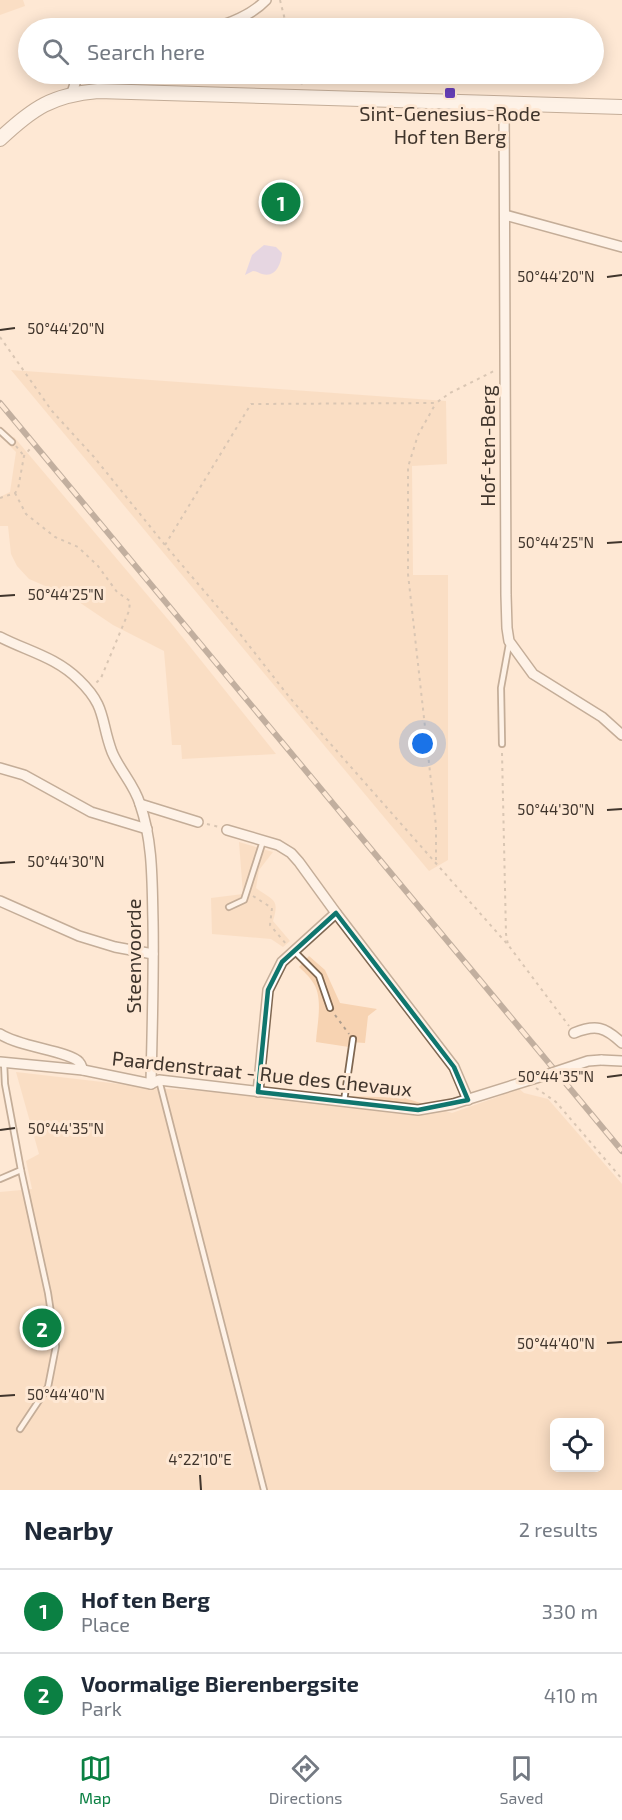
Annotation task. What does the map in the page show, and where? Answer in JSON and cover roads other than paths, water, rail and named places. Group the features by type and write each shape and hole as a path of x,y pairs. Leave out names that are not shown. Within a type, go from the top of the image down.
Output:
{"street":[{"path":"240,18 266,0"},
{"path":"72,93 75,84"},
{"path":"0,139 23,117 47,103 72,93 504,102 622,107"},
{"name":"Hof-ten-Berg","path":"504,102 507,627 509,641"},
{"path":"505,215 622,247"},
{"name":"Steenvoorde","path":"0,637 64,666 89,690 101,709 113,754 132,783 140,804 152,854 155,1082"},
{"path":"509,641 534,674 602,717 622,735"},
{"path":"0,768 24,775 91,812 147,829"},
{"path":"140,804 198,822"},
{"path":"227,830 279,845 291,853 448,1058 468,1100"},
{"path":"0,901 79,936 115,947 153,954"},
{"path":"258,1092 268,990 282,962 336,913"},
{"path":"574,1033 588,1027 600,1028 622,1043"},
{"path":"0,1034 20,1044 68,1056 79,1061 83,1071"},
{"name":"Paardenstraat - Rue des Chevaux","path":"2,1062 155,1082 418,1110 468,1100 588,1061 622,1061"}],"lane":[{"path":"0,431 12,442"},
{"path":"502,744 501,688 509,641"},
{"path":"230,907 244,900 248,892 263,840"},
{"path":"294,951 319,976 330,1008"},
{"path":"345,1101 353,1039"},
{"path":"2,1062 21,1170 48,1293 56,1346 48,1387 20,1429"},
{"path":"155,1082 264,1490"},
{"path":"0,1179 21,1170"}],"railway":[{"path":"0,403 622,1151"}],"place":[{"name":"Sint-Genesius-Rode Hof ten Berg","path":"450,93"},
{"name":"Hof ten Berg","path":"281,202"},
{"name":"Voormalige Bierenbergsite","path":"42,1328"}]}
